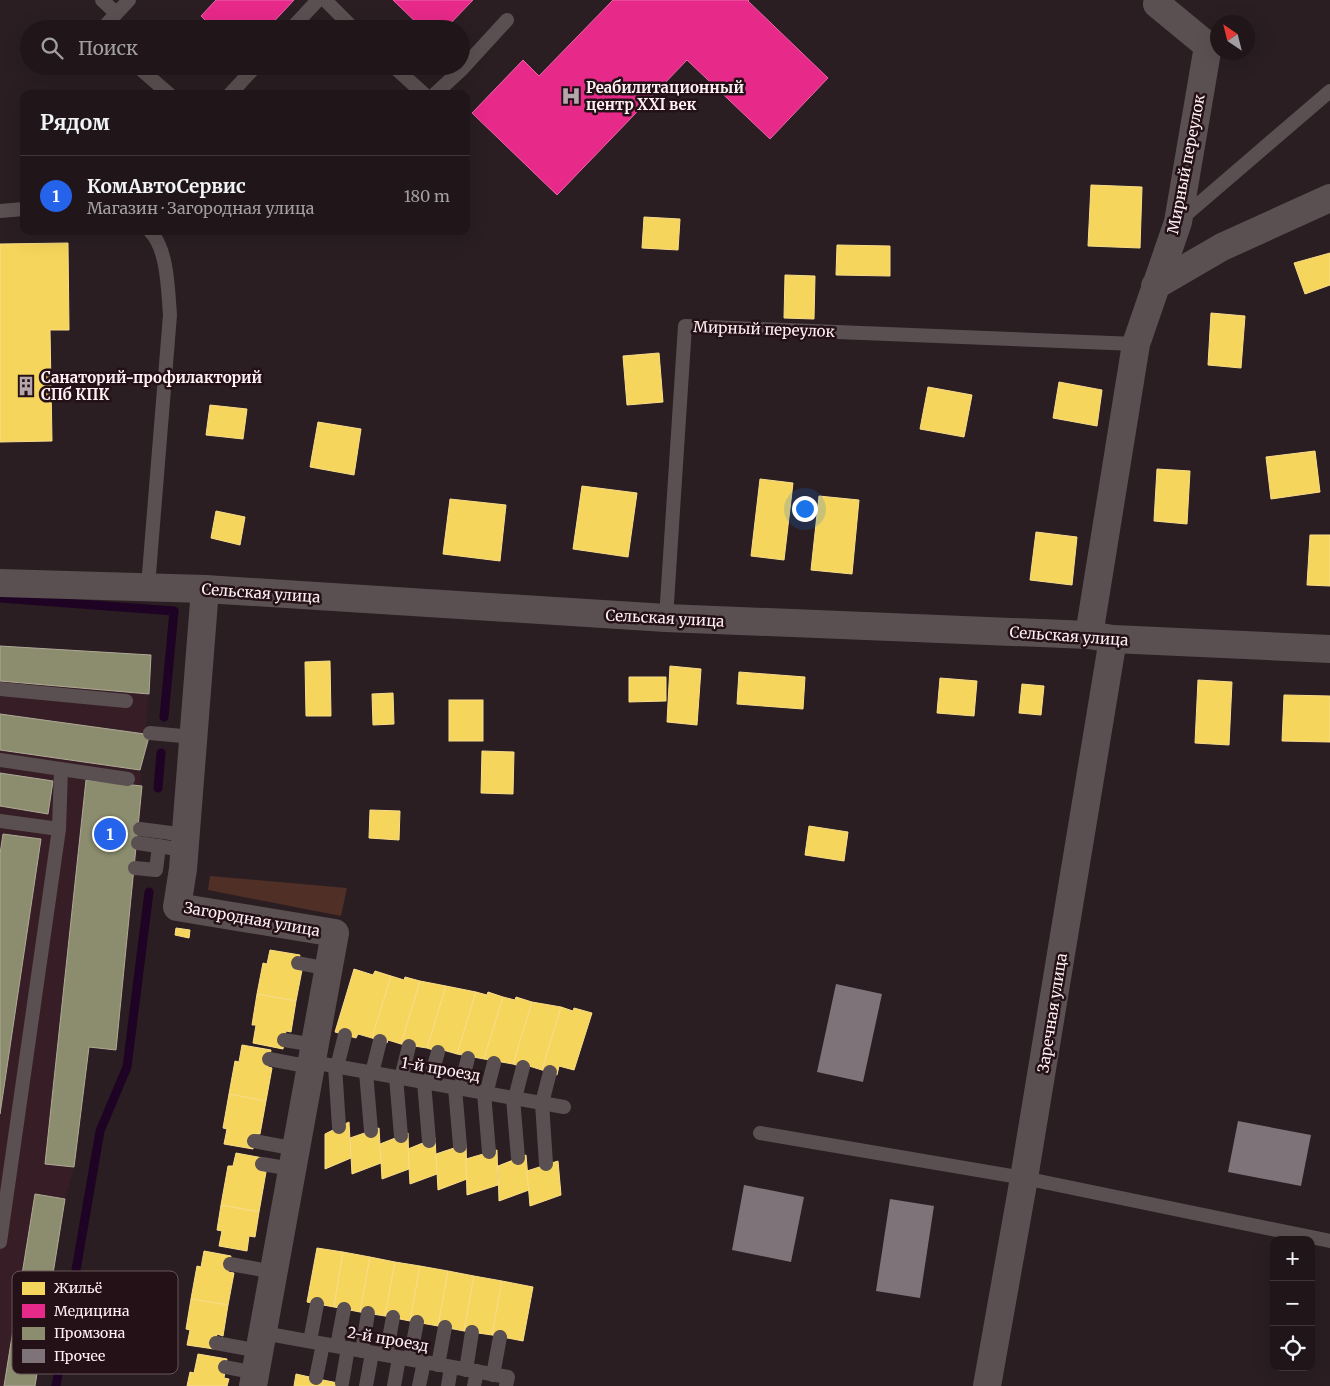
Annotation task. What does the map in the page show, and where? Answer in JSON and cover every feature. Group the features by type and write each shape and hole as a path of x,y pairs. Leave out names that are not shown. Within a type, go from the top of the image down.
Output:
{"street":[{"name":"Мирный переулок","path":"1101,637 1136,344 1178,222 1208,46 1157,4"},
{"path":"1155,286 1222,248 1330,198"},
{"name":"Сельская улица","path":"0,583 148,586 666,618 1330,649"},
{"name":"Загородная улица","path":"206,589 194,737 176,844 177,907 335,933 329,968 322,1061 294,1159 258,1361"},
{"name":"Заречная улица","path":"986,1386 1024,1178 1101,637"}],"lane":[{"path":"102,0 116,13"},
{"path":"110,20 129,0"},
{"path":"299,20 318,0"},
{"path":"325,0 345,20"},
{"path":"470,61 507,20"},
{"path":"148,75 165,90"},
{"path":"234,90 248,75"},
{"path":"403,75 420,90"},
{"path":"440,90 456,75"},
{"path":"1178,222 1330,91"},
{"path":"0,211 20,209"},
{"path":"148,586 170,315 166,271 155,235"},
{"name":"Мирный переулок","path":"666,618 685,326 1136,344"},
{"path":"0,689 126,701"},
{"path":"150,733 194,737"},
{"path":"0,760 128,779"},
{"path":"0,1242 59,830 61,769"},
{"path":"0,821 59,830"},
{"path":"176,844 139,836 176,844"},
{"path":"135,868 156,870 176,844"},
{"path":"298,963 329,968"},
{"path":"322,1061 345,1035"},
{"path":"284,1040 322,1061 339,1127"},
{"path":"371,1131 369,1073 380,1041"},
{"path":"401,1136 398,1078 409,1046"},
{"path":"429,1141 427,1083 438,1052"},
{"path":"460,1146 457,1088 468,1058"},
{"path":"269,1059 322,1061"},
{"name":"1-й проезд","path":"322,1061 369,1073 564,1107"},
{"path":"488,1152 485,1093 494,1062"},
{"path":"518,1158 514,1098 523,1068"},
{"path":"546,1164 542,1103 550,1072"},
{"path":"760,1133 1024,1178 1330,1241"},
{"path":"254,1141 294,1159"},
{"path":"262,1164 294,1159"},
{"path":"230,1264 274,1272"},
{"path":"316,1304 316,1378"},
{"path":"344,1309 380,1354 419,1386"},
{"path":"368,1313 380,1354 394,1386"},
{"path":"366,1386 393,1317"},
{"path":"342,1383 417,1322"},
{"path":"445,1327 445,1366 448,1386"},
{"path":"472,1332 471,1370 474,1386"},
{"path":"493,1374 500,1337"},
{"path":"216,1343 258,1361"},
{"name":"2-й проезд","path":"258,1361 316,1343 493,1374 507,1381"},
{"path":"225,1367 258,1361"}],"shaded area":[{"path":"0,646 151,655 145,734 150,733 140,770 142,786 140,829 116,1050 89,1048 74,1167 65,1199 53,1271 12,1271 12,1374 37,1374 35,1386 0,1386"},
{"path":"210,876 347,888 341,916 208,890"}],"building: Жильё":[{"path":"1091,185 1142,187 1140,248 1088,246"},
{"path":"644,217 680,219 678,250 642,248"},
{"name":"Санаторий-профилакторий СПб КПК","path":"68,243 69,330 50,330 52,441 0,442 0,244"},
{"path":"837,245 890,246 890,276 836,275"},
{"path":"1330,253 1330,285 1305,294 1294,263"},
{"path":"785,275 815,276 814,319 784,318"},
{"path":"1211,313 1245,316 1241,368 1208,365"},
{"path":"659,353 663,402 627,405 623,356"},
{"path":"1059,382 1102,390 1097,426 1053,418"},
{"path":"928,387 972,395 964,437 920,429"},
{"path":"210,405 247,409 243,439 206,435"},
{"path":"318,422 361,429 354,475 310,467"},
{"path":"1315,451 1320,492 1271,499 1266,457"},
{"path":"1157,469 1190,471 1187,524 1154,521"},
{"path":"760,479 793,483 784,560 751,556"},
{"path":"582,486 637,493 628,557 573,549"},
{"path":"819,496 859,500 852,574 811,570"},
{"path":"450,499 506,505 500,561 443,554"},
{"path":"216,511 245,517 240,545 211,538"},
{"path":"1036,532 1077,537 1072,585 1030,580"},
{"path":"1310,535 1330,535 1330,586 1307,585"},
{"path":"330,661 331,716 306,716 305,662"},
{"path":"670,666 701,669 697,725 667,722"},
{"path":"739,672 805,677 803,709 737,704"},
{"path":"629,677 666,677 666,701 629,702"},
{"path":"940,678 977,681 974,716 937,713"},
{"path":"1198,680 1232,682 1229,745 1195,743"},
{"path":"1022,684 1044,686 1041,715 1019,713"},
{"path":"393,693 394,724 373,725 372,694"},
{"path":"1284,695 1330,696 1330,742 1282,741"},
{"path":"449,700 483,700 483,741 449,741"},
{"path":"482,751 514,752 513,794 481,793"},
{"path":"370,810 400,811 399,840 369,838"},
{"path":"809,826 848,832 844,861 805,855"},
{"path":"176,928 190,930 189,938 175,935"},
{"path":"270,950 300,955 297,970 302,970 296,1001 257,994 263,963 267,964"},
{"path":"354,969 373,975 375,971 391,976 372,1038 358,1034 356,1038 335,1032"},
{"path":"391,976 404,980 405,977 420,981 401,1044 388,1040 387,1043 372,1038"},
{"path":"420,981 446,986 427,1048 401,1044"},
{"path":"446,986 476,992 457,1054 443,1050 442,1053 427,1048"},
{"path":"476,992 487,995 488,992 503,997 484,1059 457,1054"},
{"path":"257,994 296,1001 291,1032 286,1031 283,1049 253,1043 256,1025 252,1025"},
{"path":"503,997 515,1000 516,997 532,1002 513,1064 484,1059"},
{"path":"532,1002 561,1007 542,1070 529,1066 528,1069 513,1064"},
{"path":"561,1007 573,1011 574,1008 592,1013 574,1070 559,1066 557,1075 542,1070"},
{"path":"242,1045 271,1050 268,1067 272,1068 266,1101 229,1094 235,1061 239,1062"},
{"path":"229,1094 266,1101 260,1134 256,1134 253,1149 224,1144 227,1129 223,1128"},
{"path":"349,1122 351,1158 325,1169 325,1134"},
{"path":"379,1128 381,1163 352,1174 350,1138"},
{"path":"408,1133 409,1169 382,1179 380,1144"},
{"path":"435,1138 437,1174 410,1184 408,1149"},
{"path":"466,1144 467,1179 438,1190 436,1154"},
{"path":"497,1150 498,1185 467,1195 466,1159"},
{"path":"236,1153 263,1158 261,1171 266,1172 259,1212 221,1205 228,1166 233,1166"},
{"path":"526,1155 529,1190 499,1201 498,1166"},
{"path":"558,1161 561,1195 530,1206 527,1171"},
{"path":"221,1205 259,1212 255,1237 249,1236 247,1251 219,1246 222,1231 217,1230"},
{"path":"317,1248 343,1252 334,1307 307,1302"},
{"path":"204,1251 231,1256 228,1272 234,1273 228,1305 191,1299 197,1266 201,1267"},
{"path":"343,1252 370,1257 360,1312 334,1307"},
{"path":"370,1257 395,1262 385,1316 360,1312"},
{"path":"395,1262 420,1266 410,1321 385,1316"},
{"path":"420,1266 448,1271 438,1326 410,1321"},
{"path":"448,1271 474,1276 464,1331 438,1326"},
{"path":"474,1276 502,1281 492,1335 464,1331"},
{"path":"502,1281 533,1287 523,1341 492,1335"},
{"path":"191,1299 228,1305 223,1336 217,1334 214,1349 187,1345 190,1330 186,1329"},
{"path":"198,1354 227,1359 224,1378 229,1379 227,1386 187,1386 190,1372 194,1373"},
{"path":"296,1374 323,1380 322,1386 294,1386"},
{"path":"323,1380 348,1385 322,1386"}],"building: Медицина":[{"path":"216,0 294,0 275,20 205,20 201,16"},
{"path":"393,0 473,0 454,20 414,20"},
{"name":"Реабилитационный центр ХХI век","path":"613,0 749,0 828,78 770,139 687,60 557,195 472,113 523,60 539,76"}],"building: Промзона":[{"path":"0,646 151,655 149,694 0,681"},
{"path":"0,714 145,734 150,733 140,770 0,750"},
{"path":"0,773 53,781 48,814 0,806"},
{"path":"86,780 142,786 116,1050 89,1047 74,1167 45,1164"},
{"path":"3,834 41,839 0,1114 0,854"},
{"path":"35,1194 65,1199 53,1271 23,1271"},
{"path":"12,1336 12,1374 37,1374 35,1386 4,1386"}],"building: Прочее":[{"path":"836,984 882,994 863,1082 817,1072"},
{"path":"1238,1121 1311,1135 1301,1186 1228,1172"},
{"path":"744,1185 804,1197 791,1262 732,1250"},
{"path":"890,1199 934,1206 920,1298 876,1291"}],"waterway":[{"path":"0,598 174,611 164,717"},
{"path":"158,788 161,753"},
{"path":"76,1271 100,1131 127,1067 149,892"},
{"path":"56,1386 58,1374"}],"place":[{"name":"Реабилитационный центр ХХI век","path":"571,96"},
{"name":"Санаторий-профилакторий СПб КПК","path":"26,386"},
{"name":"КомАвтоСервис","path":"110,834"}]}
